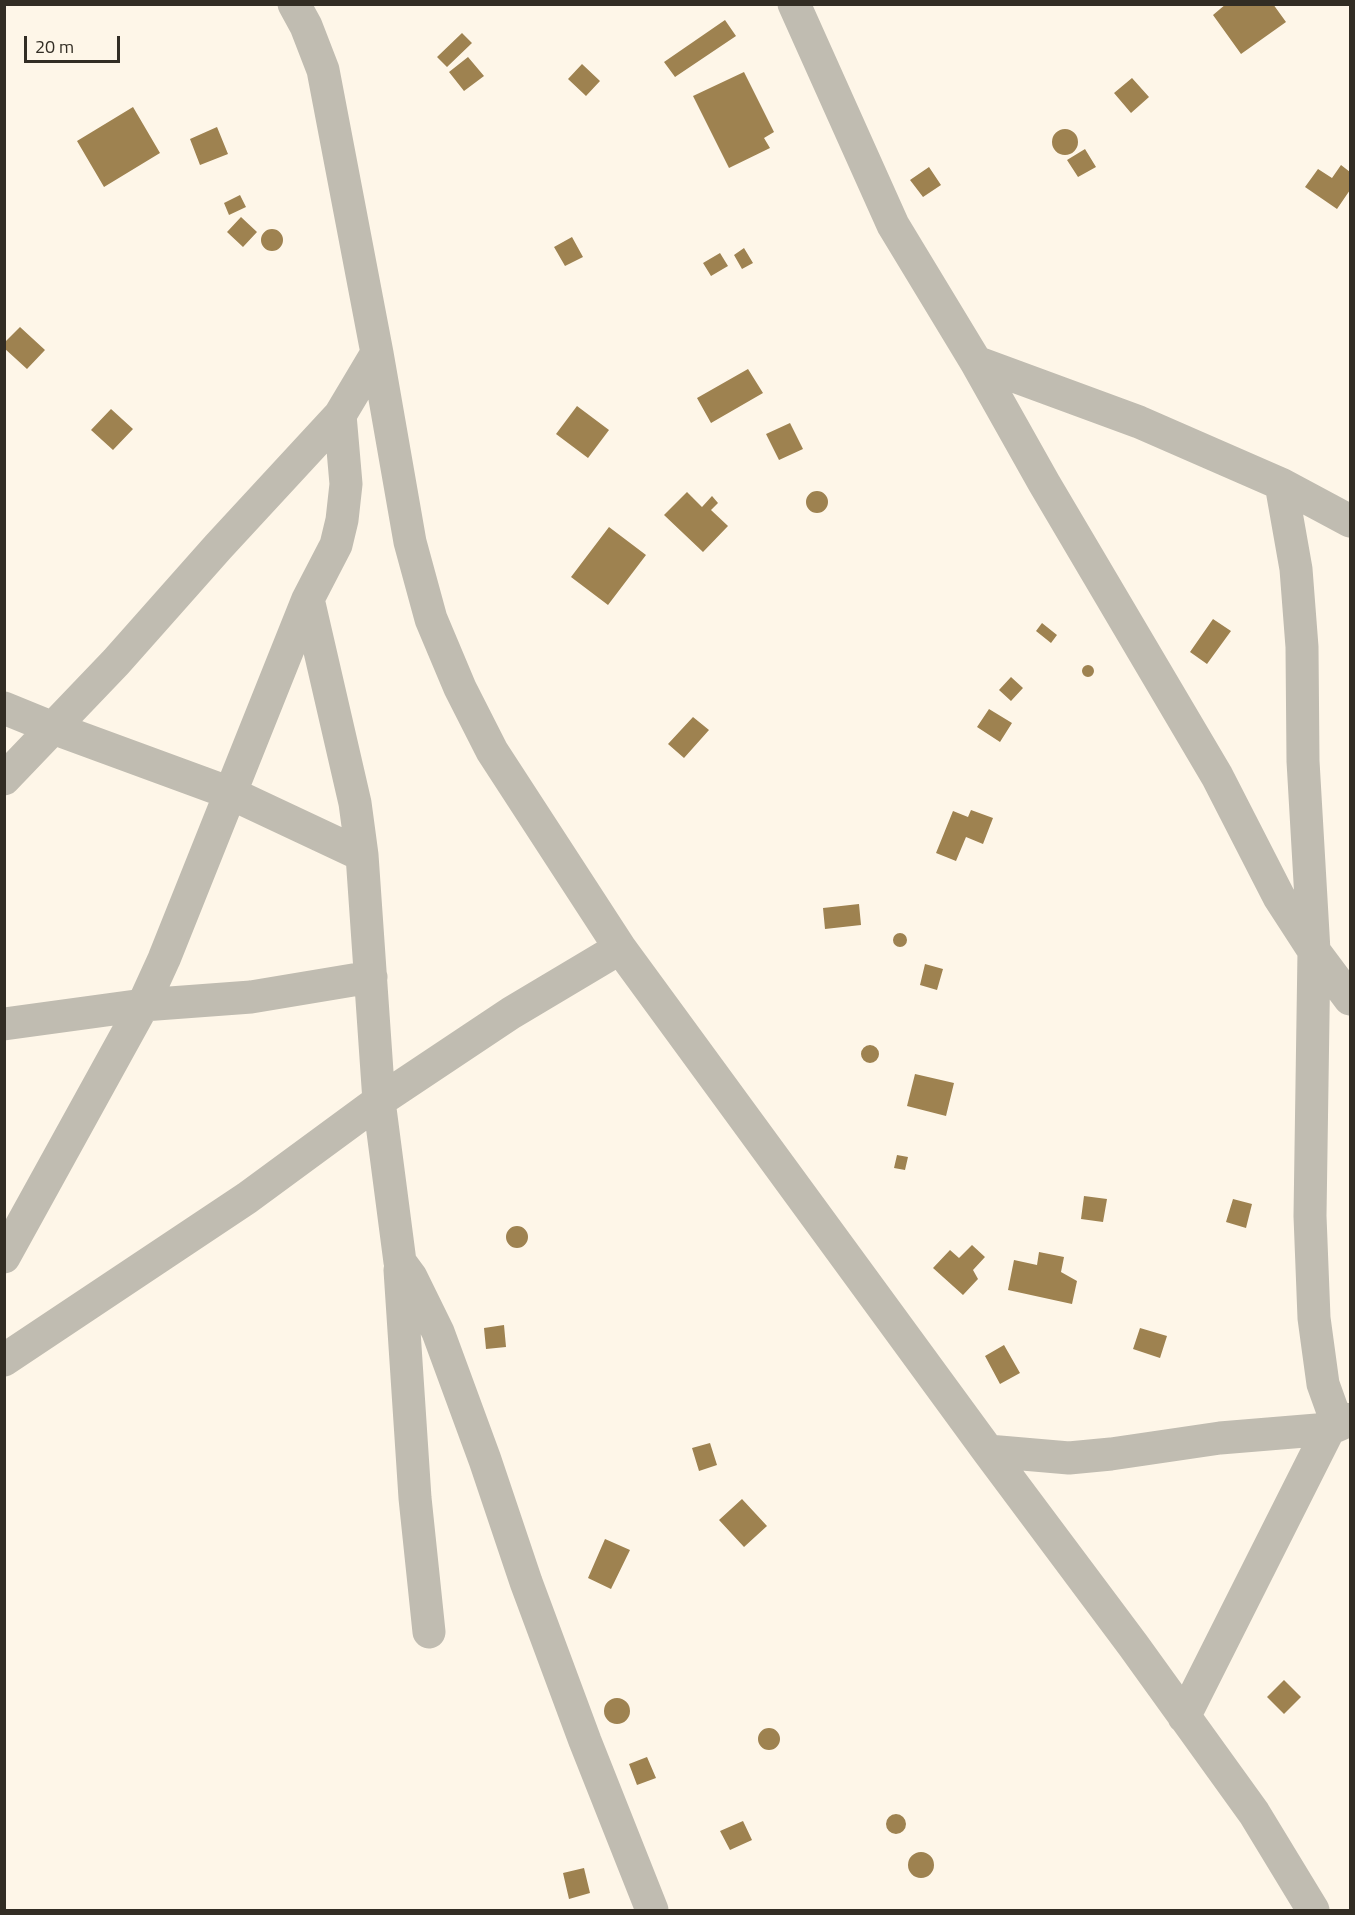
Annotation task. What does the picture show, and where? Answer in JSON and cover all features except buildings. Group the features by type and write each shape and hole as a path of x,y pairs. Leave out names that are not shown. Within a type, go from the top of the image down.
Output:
{"street":[{"path":"294,4 306,26 323,70 377,353 410,542 431,620 460,688 492,751 620,948 988,1451 1126,1635 1254,1813 1313,1911"},
{"path":"794,4 893,225 976,362 1044,483 1217,776 1279,897 1314,951 1350,999"},
{"path":"4,779 116,662 218,546 340,415 377,353"},
{"path":"976,362 1139,422 1281,484 1350,520"},
{"path":"4,1257 143,1005 164,959 308,600 336,545 342,520 346,484 340,415"},
{"path":"1281,484 1296,569 1301,636 1303,761 1314,951 1310,1216 1314,1318 1318,1361 1323,1384 1342,1422"},
{"path":"308,600 355,803 362,855 379,1101 400,1262 415,1498 429,1632"},
{"path":"4,708 230,793 362,855"},
{"path":"4,1360 247,1198 379,1101 511,1013 620,948"},
{"path":"4,1024 143,1005 251,997 371,977"},
{"path":"400,1262 411,1277 438,1332 569,1699 652,1911"},
{"path":"988,1451 1069,1458 1342,1422"},
{"path":"1184,1718 1342,1422"}]}
